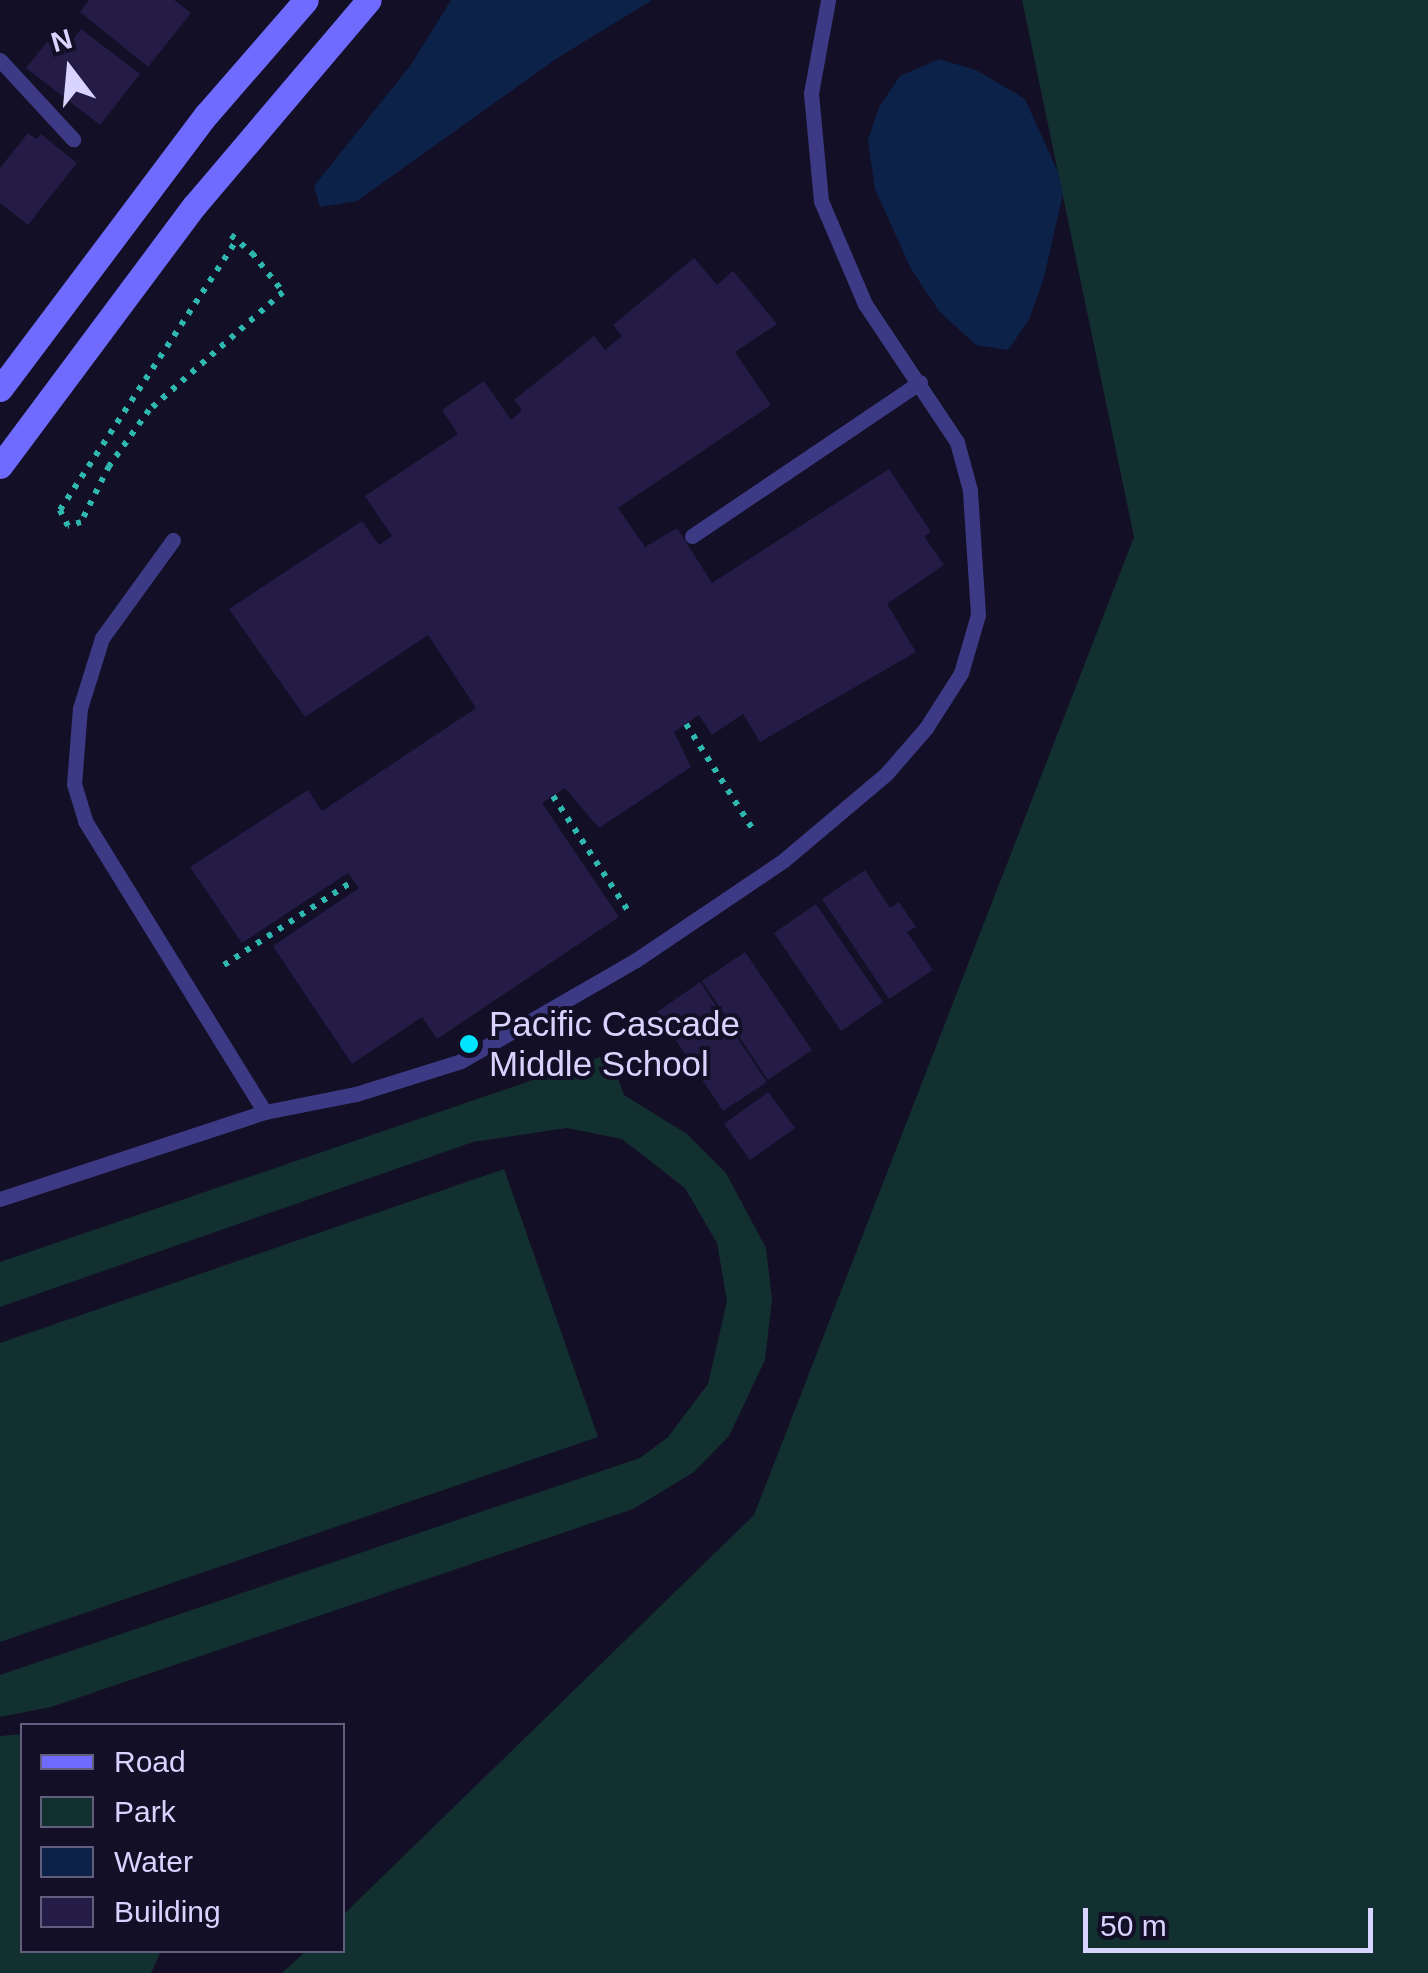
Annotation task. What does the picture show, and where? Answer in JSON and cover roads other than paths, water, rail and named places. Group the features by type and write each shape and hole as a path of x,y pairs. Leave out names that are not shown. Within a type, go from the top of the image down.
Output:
{"street":[{"path":"0,390 206,115 306,0"},
{"path":"0,466 194,206 369,0"}],"lane":[{"path":"0,1199 266,1112 356,1094 462,1062 636,960 751,882 886,774 961,672 978,615 970,490 957,442 857,289 821,201 811,93 828,0"},
{"path":"0,60 73,139"},
{"path":"692,536 920,382"},
{"path":"172,540 102,638 80,708 74,784 100,845 266,1112"}],"water":[{"path":"451,0 652,0 556,59 357,201 320,207 314,186 410,66"},
{"path":"939,59 976,70 1025,99 1058,172 1063,194 1044,277 1029,320 1008,350 976,345 939,311 911,269 875,189 868,140 879,107 900,76"}],"place":[{"name":"Pacific Cascade Middle School","path":"469,1044"}]}
